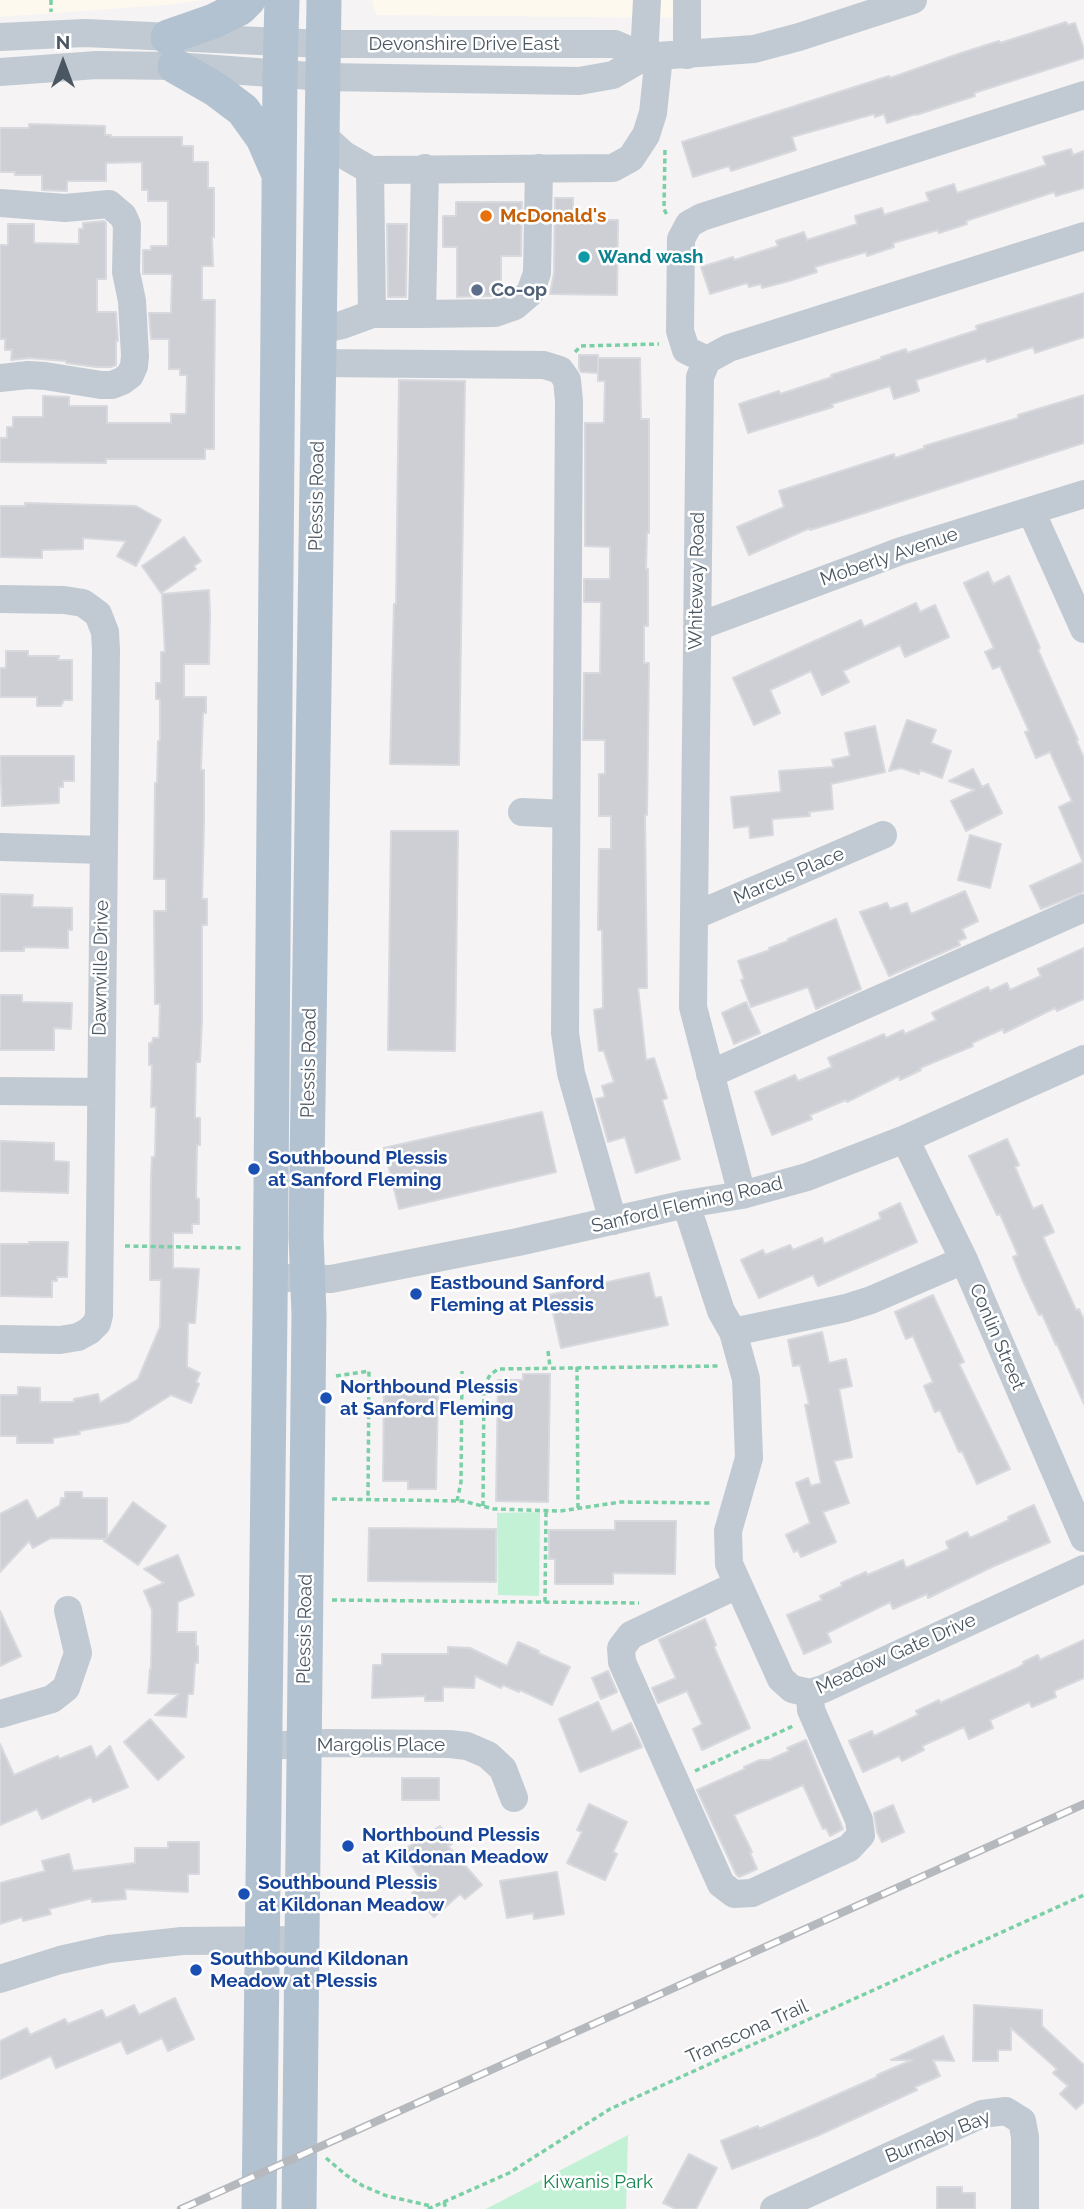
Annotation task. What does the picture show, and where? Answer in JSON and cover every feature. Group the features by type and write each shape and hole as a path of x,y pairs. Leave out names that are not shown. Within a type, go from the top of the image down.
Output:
{"main road":[{"path":"248,0 240,8 214,21 171,51 243,110 263,138 279,175"},
{"name":"Plessis Road","path":"259,2209 282,0"},
{"name":"Plessis Road","path":"299,2209 309,1314 306,1279 324,0"}],"street":[{"path":"323,136 344,155 370,170 613,168 631,158 646,135 653,113 652,57 646,0"},
{"path":"687,0 687,55"},
{"name":"Devonshire Drive East","path":"171,51 324,60 579,81 612,75 652,57 754,49 913,0"},
{"path":"0,37 85,33 171,51"},
{"name":"Devonshire Drive East","path":"324,60 615,44 652,57"},
{"path":"0,72 97,65 171,51"},
{"path":"1084,95 702,217 689,224 681,239 680,331 686,350 707,360 729,348 1084,236"},
{"path":"422,314 425,168"},
{"path":"319,346 342,325 372,314 495,313 515,306 530,293 537,273 539,168"},
{"path":"370,170 372,314"},
{"path":"0,203 65,208 109,204 123,216 127,225 126,272 132,301 135,356 130,375 112,385 45,376 0,378"},
{"path":"319,346 544,365 560,370 567,380 565,1033 571,1073 612,1221"},
{"name":"Whiteway Road","path":"707,360 700,377 693,1007 742,1195"},
{"name":"Moberly Avenue","path":"696,627 901,551 1084,494"},
{"path":"1031,511 1084,629"},
{"name":"Dawnville Drive","path":"0,599 83,603 98,614 105,632 106,650 99,1315 97,1323 78,1337 60,1340 0,1339"},
{"path":"522,812 566,814"},
{"name":"Marcus Place","path":"694,916 883,835"},
{"path":"0,847 103,850"},
{"path":"710,1074 1084,908"},
{"name":"Sanford Fleming Road","path":"270,1277 331,1279 518,1242 686,1204 742,1195 807,1177 905,1139 1084,1059"},
{"path":"0,1091 100,1092"},
{"name":"Conlin Street","path":"905,1139 964,1260 1084,1538"},
{"name":"Meadow Gate Drive","path":"686,1204 721,1311 733,1332 746,1379 749,1458 728,1531 729,1564 781,1679 812,1705 1084,1569"},
{"path":"733,1332 846,1308 964,1260"},
{"path":"737,1585 631,1635 621,1648 622,1662 721,1884 734,1894 752,1893 849,1848 861,1835 859,1820 812,1705"},
{"path":"0,1714 52,1699 66,1688 78,1653 68,1610"},
{"name":"Margolis Place","path":"264,1746 327,1743 467,1746 488,1755 503,1769 514,1798"},
{"path":"0,1979 60,1960 109,1949 182,1941 302,1940"},
{"name":"Burnaby Bay","path":"774,2209 982,2114 1006,2111 1022,2121 1026,2137 1025,2209"}],"path":[{"path":"666,141 664,209 667,215 673,218"},
{"path":"560,370 580,346 669,344"},
{"path":"99,1246 248,1248"},
{"path":"548,1351 550,1367"},
{"path":"483,1506 484,1387 490,1375 498,1369 743,1366"},
{"path":"577,1367 578,1509"},
{"path":"331,1377 369,1371 368,1499"},
{"path":"457,1501 460,1482 462,1371"},
{"path":"462,1386 484,1387"},
{"path":"330,1499 457,1501 495,1509 546,1511 621,1502 736,1503"},
{"path":"545,1602 546,1511"},
{"path":"329,1600 649,1603"},
{"path":"675,1780 812,1705"},
{"name":"Transcona Trail","path":"431,2208 509,2173 610,2109 1084,1895"},
{"path":"323,2155 363,2186 387,2196 431,2208"},
{"path":"444,2202 446,2209"}],"shaded area":[{"path":"0,0 203,0 0,17"},
{"path":"372,0 677,0 678,18 376,15"}],"green space":[{"path":"540,1512 539,1596 498,1595 497,1513"},
{"name":"Kiwanis Park","path":"628,2135 626,2209 486,2209"}],"building":[{"path":"1066,22 1068,25 1075,23 1084,49 1084,58 887,123 884,114 875,117 874,114 792,137 796,150 731,171 729,166 693,177 682,142"},
{"path":"29,124 105,126 105,135 111,137 182,137 182,146 193,146 193,162 208,162 208,188 214,188 213,266 202,266 202,300 215,300 214,449 205,449 205,459 106,459 106,463 0,462 0,438 7,438 7,427 13,427 13,417 43,417 43,396 69,397 69,406 107,406 107,423 171,423 171,414 186,414 187,375 180,375 180,369 169,369 169,339 151,339 149,313 171,313 172,274 143,274 143,250 151,250 151,246 168,246 168,201 148,201 148,190 142,190 142,162 106,163 106,181 67,181 67,191 42,190 42,175 0,172 0,128 29,128"},
{"path":"1071,149 1073,155 1084,151 1084,188 1056,196 1054,192 966,221 967,224 939,233 938,230 893,243 894,247 867,256 866,252 815,267 817,272 789,281 762,288 761,284 749,287 747,283 710,294 701,267 778,246 776,241 804,232 807,240 857,224 855,216 882,208 884,215 929,201 926,193 954,184 957,193 1046,165 1043,157"},
{"name":"Wand wash","path":"555,198 573,198 573,220 618,220 617,295 550,294 554,273"},
{"path":"456,202 522,202 521,256 501,256 501,293 492,296 457,297 457,247 443,247 443,216 456,216"},
{"path":"104,221 106,279 97,279 97,312 116,312 116,365 96,367 66,361 29,358 11,360 12,350 5,350 5,339 0,339 0,245 8,245 8,224 34,224 34,243 79,244 79,229 83,229 83,223"},
{"path":"387,224 407,224 406,297 388,297"},
{"path":"1084,293 1084,337 1035,353 1033,347 987,362 986,358 916,380 919,391 894,399 890,386 748,433 739,404 779,391 780,394 881,357 906,349 907,353 977,330 976,326"},
{"path":"579,355 598,355 598,373 581,372"},
{"path":"598,358 640,358 641,419 649,419 649,533 646,569 648,626 644,626 644,663 649,663 645,815 647,988 638,988 646,1060 654,1058 667,1098 662,1100 680,1159 636,1173 625,1137 608,1142 596,1099 605,1097 602,1086 614,1082 604,1051 599,1051 594,1010 603,1008 602,930 598,930 599,849 611,849 611,816 599,816 599,774 605,774 605,740 583,740 584,673 600,673 601,602 584,602 584,579 610,579 610,547 585,546 585,423 604,423 605,381 598,381"},
{"path":"399,380 465,381 459,765 390,764 396,604"},
{"path":"1084,395 1084,443 810,528 749,555 737,527 784,507 779,491 894,454 895,458 925,448 924,446"},
{"path":"25,503 136,506 161,520 136,566 117,556 126,541 83,538 83,549 42,550 42,558 0,557 0,506 25,506"},
{"path":"184,537 201,561 194,566 196,569 161,593 142,566"},
{"path":"988,572 993,584 1009,576 1084,758 1084,892 1041,909 1030,886 1083,862 1059,807 1072,801 1050,752 1036,758 1025,732 1029,731 1000,666 993,669 985,652 994,648 964,583"},
{"path":"209,590 209,664 184,664 184,697 206,697 201,770 204,770 202,899 207,899 207,925 202,925 202,1020 200,1062 196,1062 195,1118 200,1118 196,1198 199,1199 199,1224 192,1224 192,1233 173,1233 173,1268 199,1269 195,1323 188,1323 187,1367 200,1373 196,1382 199,1384 191,1403 171,1395 128,1422 53,1438 53,1443 17,1443 17,1436 0,1436 0,1395 18,1395 18,1387 40,1388 40,1402 74,1402 74,1399 98,1394 100,1403 138,1379 160,1327 161,1280 150,1280 151,1176 152,1157 155,1157 156,1107 151,1107 152,1065 149,1065 149,1043 152,1043 153,1038 159,1038 160,1004 155,1004 154,911 166,911 166,879 154,879 155,783 160,741 160,699 156,699 156,683 161,683 161,652 165,652 162,594"},
{"path":"916,603 920,612 935,605 949,637 905,657 900,645 843,671 849,682 822,695 811,671 770,690 780,713 754,725 733,678 861,620 864,627"},
{"path":"6,651 28,651 28,656 59,656 58,660 72,660 72,700 64,700 61,706 37,706 37,697 0,697 0,668 6,668"},
{"path":"907,720 936,730 931,743 951,751 942,778 920,770 919,774 901,768 889,771"},
{"path":"875,726 885,772 831,784 833,809 809,812 810,816 772,819 773,835 750,838 749,826 734,828 731,797 781,792 779,771 834,767 832,760 850,756 845,733"},
{"path":"0,756 74,756 74,781 63,781 63,787 59,787 59,803 2,806"},
{"path":"973,769 982,787 988,784 1002,813 966,831 951,801 975,790 949,781"},
{"path":"391,831 458,831 455,1051 388,1050"},
{"path":"970,835 1001,844 990,888 958,880"},
{"path":"965,891 978,921 962,929 966,938 958,941 960,945 889,976 860,912 887,903 890,909 907,903 911,914"},
{"path":"0,894 33,895 32,907 72,908 72,930 68,930 68,948 24,947 24,951 0,951"},
{"path":"836,919 861,989 816,1009 808,987 751,1007 741,980 744,979 738,961 770,950 769,948 788,939"},
{"path":"1084,948 1084,999 1057,1011 1055,1008 1004,1033 1003,1029 900,1080 899,1076 847,1102 846,1100 810,1115 812,1119 772,1135 755,1092 795,1075 798,1081 832,1067 828,1058 884,1034 886,1038 903,1030 905,1034 936,1020 932,1013 988,987 990,991 1007,983 1010,990 1041,976 1038,969"},
{"path":"0,995 22,995 22,1002 72,1003 71,1029 54,1028 54,1050 0,1050"},
{"path":"746,1002 760,1033 734,1044 722,1013"},
{"path":"542,1112 556,1172 399,1209 384,1148"},
{"path":"1007,1139 1019,1165 1015,1167 1033,1209 1042,1205 1054,1232 1043,1237 1076,1310 1079,1309 1084,1320 1084,1404 1057,1344 1022,1279 1013,1257 1018,1255 1000,1214 997,1215 969,1156"},
{"path":"0,1141 54,1143 54,1161 69,1162 68,1193 0,1191"},
{"path":"900,1203 917,1242 818,1286 813,1275 759,1298 741,1260 763,1250 765,1255 790,1245 793,1250 822,1238 824,1244 881,1219 879,1213"},
{"path":"68,1242 67,1277 57,1277 57,1281 52,1281 52,1297 0,1296 0,1244"},
{"path":"649,1273 655,1298 661,1297 668,1325 561,1348 549,1295"},
{"path":"933,1295 964,1362 959,1364 1010,1469 977,1484 940,1410 935,1412 924,1386 933,1382 913,1336 906,1339 895,1312"},
{"path":"822,1332 829,1363 846,1359 852,1386 839,1389 852,1457 834,1461 849,1503 823,1512 836,1542 801,1557 798,1550 794,1552 786,1535 810,1523 796,1483 808,1478 811,1486 821,1483 800,1365 793,1366 788,1340"},
{"path":"523,1374 550,1374 548,1502 496,1501 498,1380 523,1380"},
{"path":"384,1393 438,1394 436,1489 408,1489 408,1481 383,1481"},
{"path":"65,1492 82,1492 82,1498 107,1498 107,1538 133,1502 166,1526 138,1565 104,1541 106,1539 51,1538 33,1548 29,1541 0,1572 0,1514 27,1500 37,1519 60,1505 61,1498 65,1498"},
{"path":"1034,1505 1050,1542 928,1598 927,1594 893,1609 890,1602 827,1633 831,1642 804,1654 787,1615 822,1600 820,1596 842,1586 841,1583 903,1560 906,1568 949,1549 946,1542 967,1532 970,1538"},
{"path":"615,1521 676,1521 675,1574 613,1573 613,1584 555,1584 555,1559 549,1559 549,1530 615,1530"},
{"path":"369,1528 496,1529 496,1582 368,1581"},
{"path":"178,1555 194,1595 178,1602 177,1632 196,1632 198,1646 193,1694 188,1694 186,1717 155,1715 179,1694 148,1693 152,1610 144,1591 164,1583 144,1569"},
{"path":"0,1611 21,1656 0,1666"},
{"path":"705,1619 716,1645 714,1647 750,1728 702,1750 693,1729 702,1724 687,1691 658,1703 652,1688 676,1678 659,1640"},
{"path":"1084,1640 1084,1678 1054,1691 1056,1697 1032,1707 1029,1702 990,1720 993,1728 969,1739 964,1727 922,1746 924,1750 902,1761 899,1756 863,1772 849,1741 872,1731 874,1736 918,1715 916,1711 939,1700 940,1703 1015,1669 1038,1655 1040,1660"},
{"path":"518,1642 570,1667 552,1705 520,1690 519,1692 503,1685 501,1688 475,1676 474,1688 443,1687 443,1701 425,1701 425,1696 372,1698 373,1665 382,1665 382,1654 448,1654 448,1647 470,1648 507,1666"},
{"path":"608,1671 617,1692 601,1699 592,1678"},
{"path":"598,1702 612,1732 631,1723 642,1747 580,1772 559,1719"},
{"path":"150,1719 184,1757 158,1780 124,1742"},
{"path":"806,1740 843,1829 830,1836 826,1828 823,1829 803,1785 734,1815 757,1869 739,1877 697,1790 760,1760 769,1760 789,1751 787,1748"},
{"path":"0,1744 14,1775 58,1756 59,1759 91,1746 96,1758 110,1746 128,1787 93,1802 91,1797 42,1819 37,1809 0,1825"},
{"path":"402,1778 439,1778 439,1800 402,1800"},
{"path":"589,1804 627,1822 613,1852 617,1854 605,1880 567,1863 582,1832 577,1830"},
{"path":"893,1805 904,1832 882,1842 877,1832 874,1813"},
{"path":"440,1826 452,1844 448,1846 482,1885 465,1899 460,1894 434,1917 412,1893 423,1883 402,1851"},
{"path":"168,1842 199,1842 199,1874 188,1874 188,1892 125,1889 126,1899 92,1902 92,1898 49,1909 51,1914 23,1921 22,1917 0,1924 0,1883 45,1871 42,1861 69,1854 73,1871 135,1863 135,1848 168,1848"},
{"path":"557,1872 564,1914 534,1919 533,1913 507,1918 500,1881"},
{"path":"175,1998 194,2039 168,2051 162,2038 127,2054 121,2041 56,2068 51,2056 0,2079 0,2041 27,2028 30,2035 65,2019 68,2024 102,2010 106,2018 134,2005 139,2015"},
{"path":"974,2005 1042,2010 1042,2026 1084,2065 1084,2102 1076,2109 1060,2094 1068,2086 1053,2073 1057,2069 1011,2028 1011,2050 998,2050 998,2061 973,2061"},
{"path":"943,2036 954,2061 933,2060 940,2076 915,2087 917,2090 817,2136 732,2169 721,2141 758,2126 759,2129 877,2077 912,2060 891,2060"},
{"path":"689,2154 717,2168 696,2209 676,2209 663,2203"},
{"path":"937,2187 962,2187 962,2193 975,2193 975,2209 937,2209"}],"railway":[{"path":"181,2209 1084,1804"}],"place":[{"name":"McDonald's","path":"486,216"},
{"name":"Wand wash","path":"584,257"},
{"name":"Co-op","path":"477,290"},
{"name":"Southbound Plessis at Sanford Fleming","path":"254,1169"},
{"name":"Eastbound Sanford Fleming at Plessis","path":"416,1294"},
{"name":"Northbound Plessis at Sanford Fleming","path":"326,1398"},
{"name":"Northbound Plessis at Kildonan Meadow","path":"348,1846"},
{"name":"Southbound Plessis at Kildonan Meadow","path":"244,1894"},
{"name":"Southbound Kildonan Meadow at Plessis","path":"196,1970"}]}
